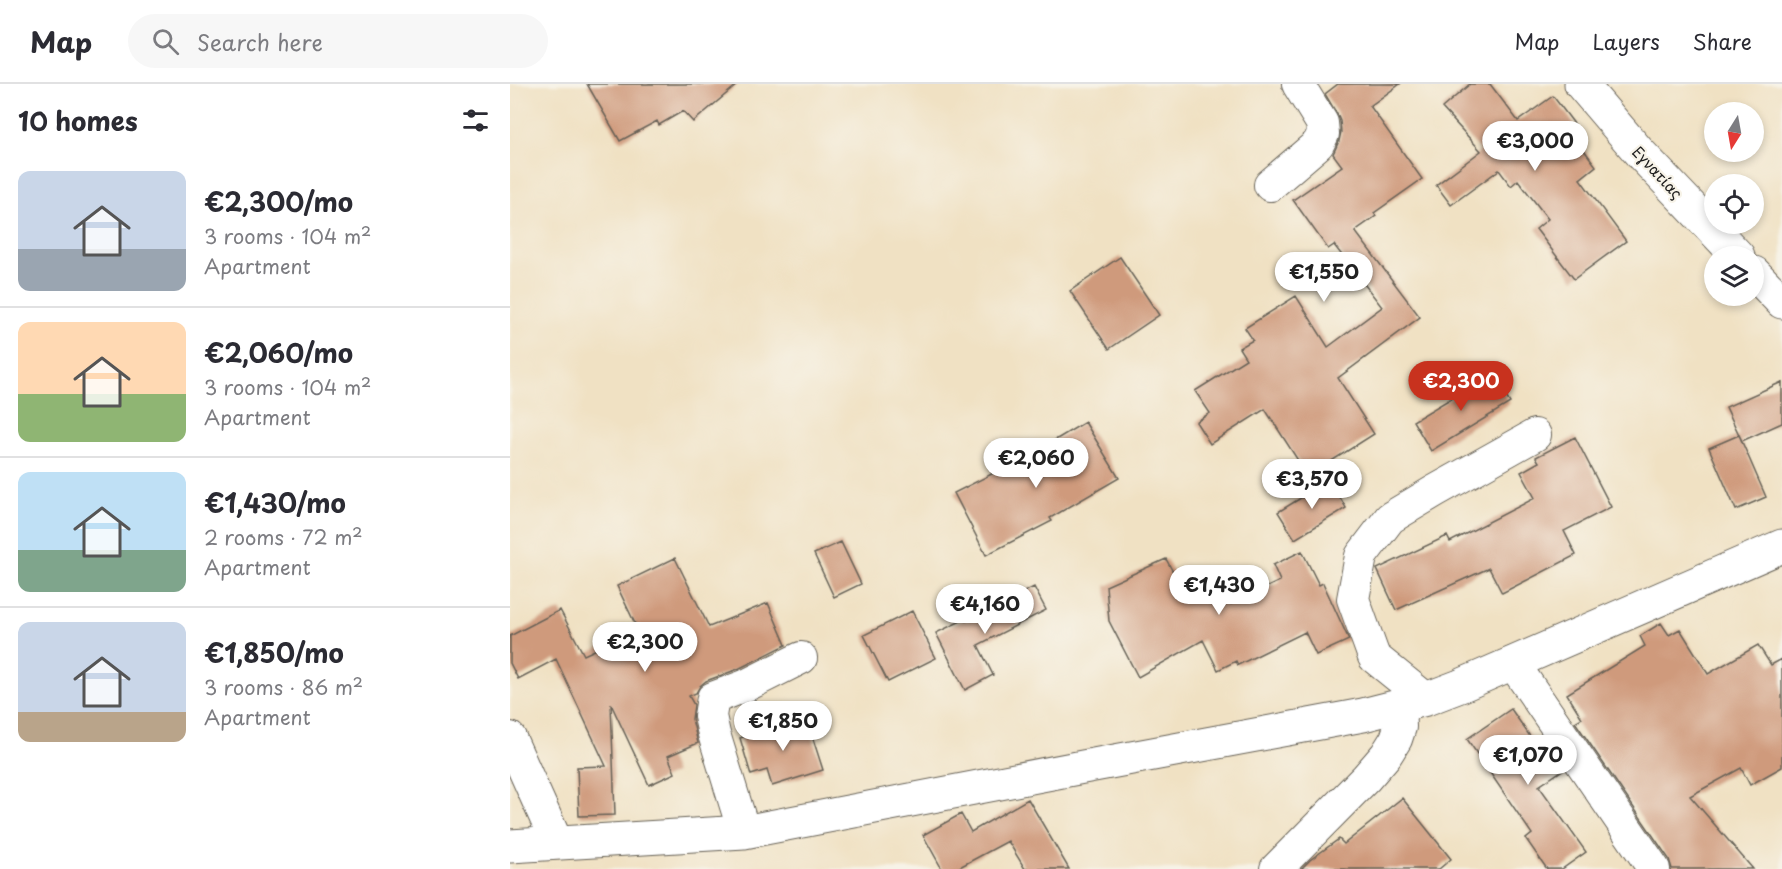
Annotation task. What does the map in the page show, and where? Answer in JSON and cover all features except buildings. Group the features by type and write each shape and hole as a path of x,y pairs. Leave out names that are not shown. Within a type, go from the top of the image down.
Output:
{"street":[{"path":"1270,185 1318,144 1323,134 1322,123 1298,84"},
{"name":"Εγνατίας","path":"1581,84 1639,152 1728,246"},
{"path":"1764,283 1782,302"},
{"path":"1412,702 1374,657 1353,598 1361,556 1390,518 1535,435"},
{"path":"510,846 744,832 1083,766 1364,715 1460,687 1782,546"},
{"path":"744,832 712,725 710,716 713,698 745,686 801,658"},
{"path":"1513,663 1654,869"},
{"path":"1276,869 1386,755 1396,739 1412,702"},
{"path":"510,738 557,843"}]}
